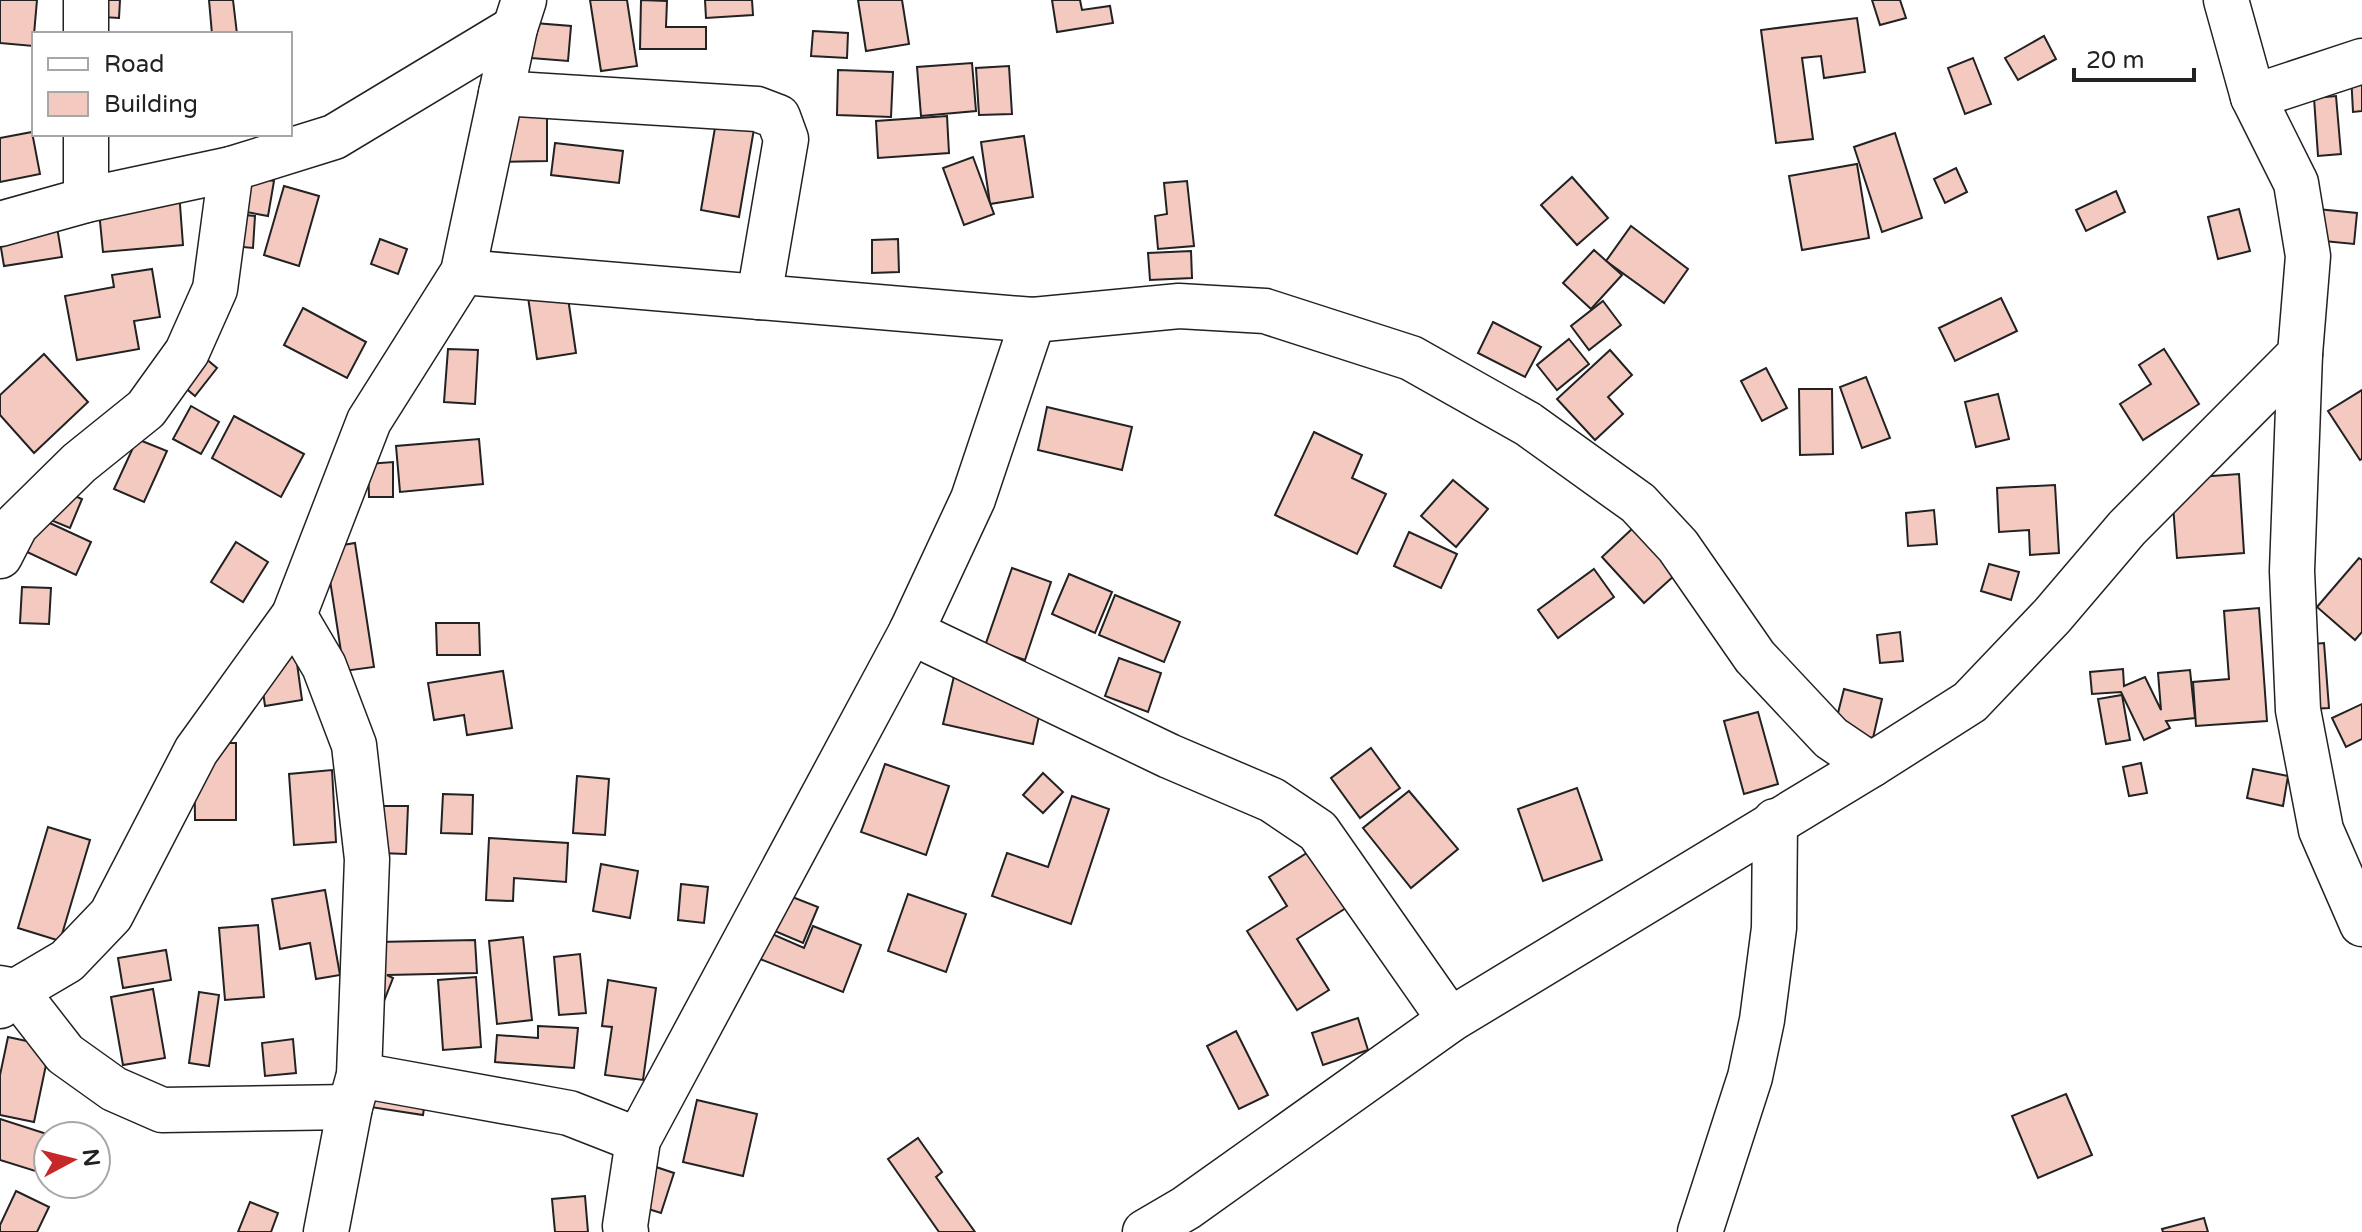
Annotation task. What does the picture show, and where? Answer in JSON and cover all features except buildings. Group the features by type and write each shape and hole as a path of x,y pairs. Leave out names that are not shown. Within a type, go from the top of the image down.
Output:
{"street":[{"path":"86,0 86,32"},
{"path":"2226,0 2253,97 2296,183 2308,256 2300,354 2292,571 2298,710 2321,830 2362,924"},
{"path":"520,14 463,272 369,421 294,615 196,751 111,915 67,961 5,995 65,1054 114,1089 162,1110 355,1091 569,1113 638,1140"},
{"path":"0,224 86,200 231,169 334,137 520,14"},
{"path":"2253,97 2362,61"},
{"path":"501,93 757,109 778,117 786,139 759,297"},
{"path":"86,136 86,200"},
{"path":"0,556 16,525 79,463 146,409 187,352 215,289 231,169"},
{"path":"463,272 1033,320 1179,306 1265,311 1411,358 1528,424 1638,503 1678,546 1755,657 1831,738 1871,765"},
{"path":"626,1232 638,1140 911,632 973,499 1033,320"},
{"path":"1145,1232 1194,1220 1450,1020 1970,702 2052,616 2127,528 2300,354"},
{"path":"294,615 324,666 354,745 367,859 355,1091 326,1232"},
{"path":"911,632 1169,756 1272,800 1318,831 1450,1020"},
{"path":"1700,1232 1750,1077 1762,1020 1774,928 1775,821"}]}
